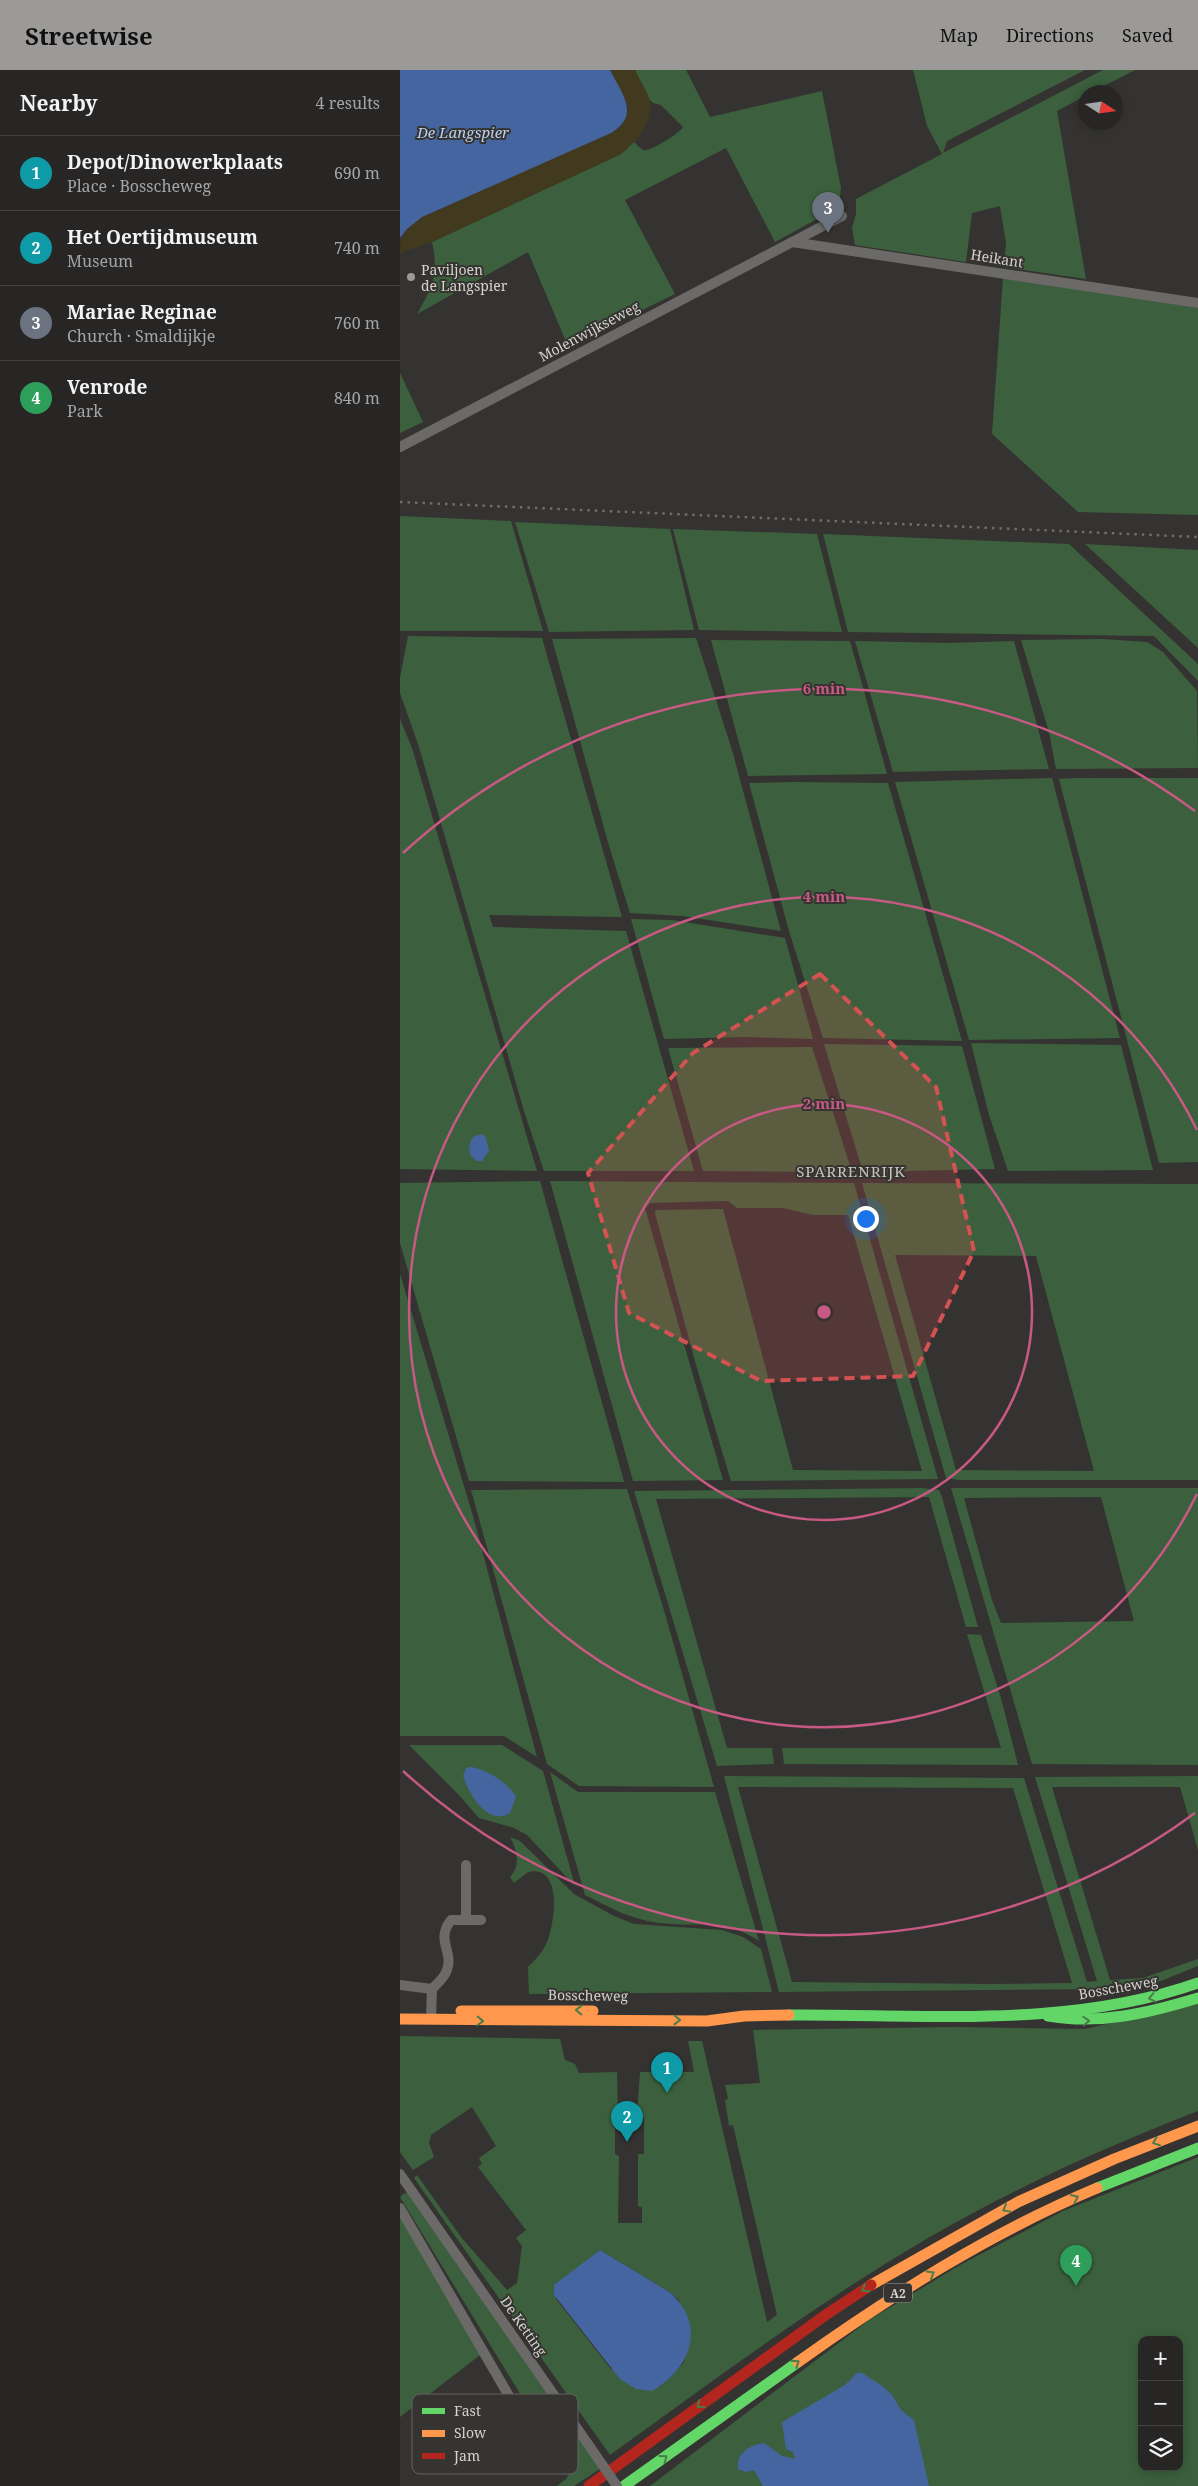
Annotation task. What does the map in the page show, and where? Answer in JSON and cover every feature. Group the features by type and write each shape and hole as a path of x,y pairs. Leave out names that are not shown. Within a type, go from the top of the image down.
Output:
{"main road":[{"name":"Bosscheweg","path":"400,2011 431,2015 707,2021 744,2016 1042,2014 1134,2002 1160,1996 1198,1983"},
{"name":"Bosscheweg","path":"1042,2014 1070,2021 1095,2020 1172,2006 1198,1998"},
{"name":"Bosscheweg","path":"400,2019 431,2015"},
{"name":"A2","path":"1114,2159 1145,2135 1198,2114"},
{"name":"A2","path":"589,2486 827,2314 875,2283 1018,2202 1114,2159 1198,2126"},
{"name":"A2","path":"624,2486 840,2331 910,2286 1029,2219 1115,2180 1198,2148"}],"street":[{"name":"Molenwijkseweg","path":"400,447 842,216"},
{"name":"Heikant","path":"792,242 1198,303"},
{"path":"466,1865 466,1920"},
{"path":"431,2015 432,1989 444,1976 448,1965 443,1936 445,1927 451,1920 481,1920"},
{"path":"400,1985 432,1989"},
{"name":"De Ketting","path":"400,2174 403,2186 552,2394"},
{"path":"400,2208 508,2394"},
{"name":"De Ketting","path":"578,2430 617,2486"}],"highlighted area":[{"path":"820,974 936,1087 974,1251 913,1376 761,1381 629,1313 588,1173 693,1053"}],"green space":[{"path":"635,70 686,70 710,117 822,91 841,188 839,207 775,242 726,148 625,200 675,294 568,346 528,252 417,314 431,288 435,272 432,242 621,154 634,142 644,150 647,150 665,142 681,130 683,127 661,105 653,103 649,99"},
{"path":"913,70 1085,70 947,141 943,153 1103,70 1135,70 1106,85 1078,85 1078,100 1057,111 1086,279 1004,267 1006,243 1000,206 972,213 966,262 855,245 852,228 856,214 856,199 942,154 927,126"},
{"path":"1003,278 1198,308 1198,515 1078,512 992,434"},
{"path":"400,373 423,422 400,433"},
{"path":"400,516 511,521 543,631 400,631"},
{"path":"515,522 670,529 694,630 549,632"},
{"path":"673,529 817,534 842,632 699,630"},
{"path":"823,534 1069,544 1198,664 1198,681 1154,636 848,632"},
{"path":"1085,544 1198,550 1198,648"},
{"path":"408,636 542,638 622,917 489,915 493,927 626,931 694,1171 544,1171 524,1111 419,747 400,693 400,678"},
{"path":"696,638 732,750 781,931 683,916 630,913 609,846 552,639"},
{"path":"1103,639 1147,642 1163,652 1197,691 1198,768 1056,769 1049,732 1021,640"},
{"path":"711,640 850,641 887,774 748,776"},
{"path":"855,641 947,643 1014,641 1049,769 893,772"},
{"path":"400,719 412,748 537,1171 400,1169"},
{"path":"1052,778 1120,1038 969,1040 895,782"},
{"path":"1198,778 1198,1162 1159,1163 1059,779"},
{"path":"749,783 888,783 962,1041 823,1038 789,931"},
{"path":"631,919 672,920 785,938 813,1039 743,1037 664,1039"},
{"path":"971,1043 1121,1045 1153,1170 1008,1171 989,1115"},
{"path":"824,1044 962,1046 995,1169 863,1172"},
{"path":"812,1047 852,1172 703,1171 668,1048"},
{"path":"540,1181 624,1482 469,1481 400,1243 400,1183"},
{"path":"550,1181 854,1183 938,1479 731,1481 696,1365 655,1213 656,1210 723,1209 793,1470 922,1471 848,1215 813,1215 783,1208 737,1208 728,1201 650,1203 645,1208 723,1480 633,1481"},
{"path":"862,1183 1198,1184 1198,1480 959,1480 946,1478","holes":["895,1255 1036,1256 1094,1471 956,1470"]},
{"path":"400,1274 473,1516 537,1757 504,1736 400,1736"},
{"path":"921,1488 939,1490 942,1497 978,1627 966,1627 929,1497 656,1499 727,1748 772,1748 774,1764 717,1766 634,1491"},
{"path":"951,1488 1198,1488 1198,1765 1032,1764","holes":["1101,1497 1134,1621 1001,1623 992,1600 964,1498"]},
{"path":"627,1489 666,1617 714,1787 579,1786 547,1764 471,1490"},
{"path":"967,1634 981,1635 1001,1698 1018,1765 784,1764 782,1748 1001,1748"},
{"path":"409,1745 502,1745 543,1771 575,1886 527,1835 514,1828 479,1818"},
{"path":"550,1772 578,1792 715,1792 759,1941 734,1929 722,1926 660,1923 640,1919 585,1895"},
{"path":"724,1776 1024,1778 1087,1982 1097,1981 1035,1777 1198,1776 1198,1850 1180,1787 1052,1787 1110,1980 1143,1978 1198,1959 1198,1966 1161,1981 1101,1989 779,1992","holes":["738,1787 1013,1788 1072,1983 792,1982"]},
{"path":"510,1837 520,1841 574,1894 614,1916 634,1924 722,1930 743,1937 761,1949 772,1992 529,1994 528,1967 547,1942 554,1909 554,1896 552,1885 547,1877 539,1872 528,1872 514,1883 510,1877 516,1868 517,1857"},
{"path":"1198,2003 1198,2111 1060,2169 993,2202 928,2238 806,2315 610,2455 578,2410 578,2394 567,2394 414,2178 417,2175 461,2237 507,2290 517,2283 522,2246 516,2238 526,2230 478,2167 482,2164 479,2158 496,2146 472,2107 431,2135 429,2143 434,2157 413,2170 400,2152 400,2036 560,2039 565,2060 575,2064 579,2073 617,2072 618,2120 615,2120 615,2154 619,2156 618,2223 642,2223 642,2207 638,2206 638,2154 644,2154 644,2118 637,2117 640,2072 694,2072 688,2041 702,2041 767,2322 777,2315 733,2125 729,2126 725,2100 728,2099 725,2085 760,2083 753,2030 955,2027 1085,2029","holes":["600,2250 678,2299 687,2317 684,2362 659,2387 611,2369 556,2299 581,2265"]},
{"path":"1198,2157 1198,2486 650,2486 869,2320 960,2265 1063,2211"},
{"path":"408,2193 551,2394 520,2394 400,2197"},
{"path":"400,2216 480,2355 430,2394 412,2394 412,2408 400,2417"},
{"path":"578,2432 603,2467 574,2486 557,2486 569,2474 578,2474"}],"sand":[{"path":"610,70 635,70 649,98 650,106 647,122 638,137 627,149 621,154 432,242 400,253 401,241 405,232 422,217 621,127 628,112 628,107"}],"water":[{"name":"De Langspier","path":"400,70 610,70 624,96 627,111 625,119 620,126 611,133 422,217 407,229 400,238"},
{"path":"482,1134 486,1138 489,1151 482,1161 477,1161 471,1156 469,1147 473,1137"},
{"path":"470,1767 490,1774 508,1787 516,1797 510,1813 494,1816 480,1806 463,1776 466,1768"},
{"path":"600,2250 671,2293 682,2306 689,2320 691,2333 684,2359 665,2382 652,2391 636,2389 620,2379 554,2295 554,2285"},
{"path":"857,2373 862,2373 881,2385 892,2395 901,2410 914,2420 929,2486 763,2486 754,2470 746,2472 738,2469 739,2458 745,2451 764,2443 782,2456 795,2459 793,2452 786,2449 782,2422 845,2385"}],"railway":[{"path":"400,502 1198,537"}],"traffic: fast":[{"path":"789,2015 944,2017 1047,2013 1149,1998 1198,1983"},
{"path":"1048,2016 1086,2019 1124,2016 1198,1998"},
{"path":"1097,2188 1198,2148"},
{"path":"624,2486 798,2362"}],"traffic: slow":[{"path":"461,2011 593,2011"},
{"path":"400,2019 707,2021 744,2016 789,2015"},
{"path":"871,2285 1018,2202 1114,2159 1198,2126"},
{"path":"798,2362 906,2289 980,2245 1097,2188"}],"traffic: jam":[{"path":"589,2486 827,2314 871,2285"}],"place":[{"name":"Mariae Reginae","path":"828,233"},
{"name":"Paviljoen de Langspier","path":"411,277"},
{"name":"Depot/Dinowerkplaats","path":"667,2093"},
{"name":"Het Oertijdmuseum","path":"627,2142"},
{"name":"Venrode","path":"1076,2286"}],"district":[{"name":"SPARRENRIJK","path":"851,1171"}]}
